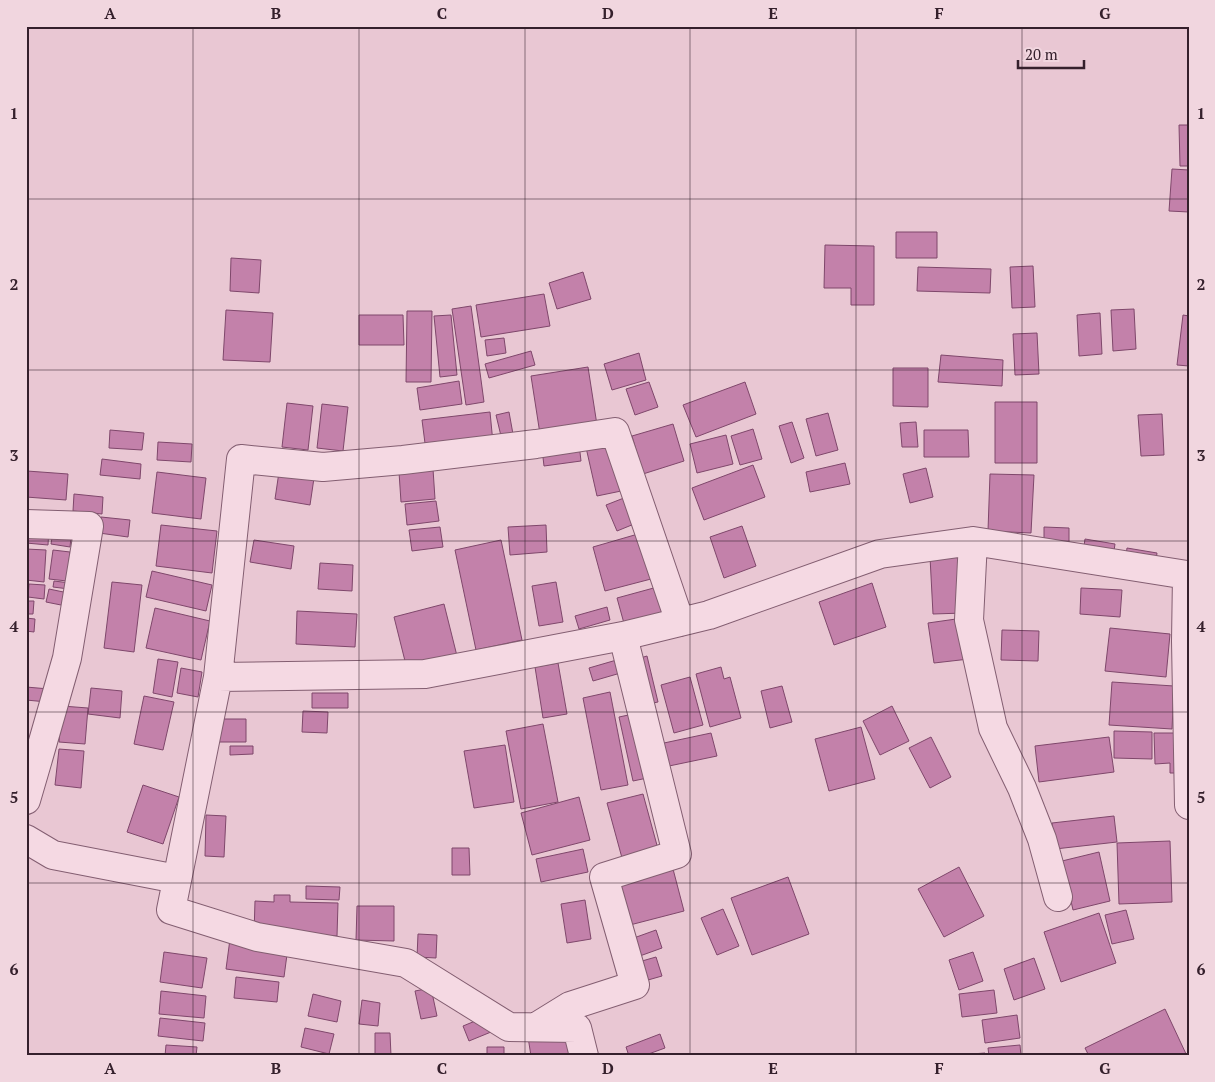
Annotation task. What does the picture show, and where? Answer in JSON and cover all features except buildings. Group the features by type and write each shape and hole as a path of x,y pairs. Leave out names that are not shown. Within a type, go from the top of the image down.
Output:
{"street":[{"path":"584,1056 577,1028 509,1027 406,963 257,937 171,910 218,677 241,459 323,467 422,458 615,432 680,622"},
{"path":"26,524 89,526 67,658 32,756 26,800"},
{"path":"972,541 969,620 993,728 1022,788 1042,839 1058,897"},
{"path":"218,677 425,674 623,636 709,615 880,554 972,541 1187,575 1186,641 1189,805"},
{"path":"536,1028 570,1006 635,984 604,877 677,854 623,636"},
{"path":"26,839 53,855 177,879"}]}
